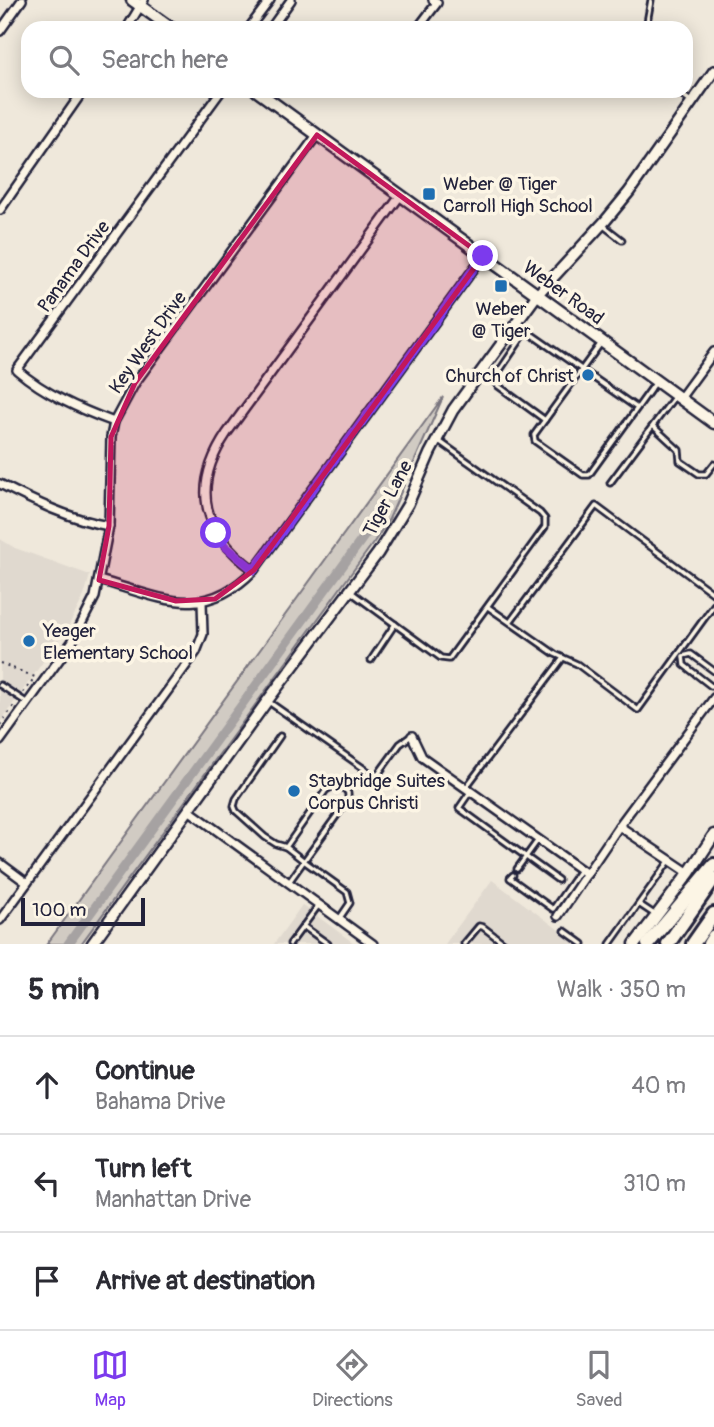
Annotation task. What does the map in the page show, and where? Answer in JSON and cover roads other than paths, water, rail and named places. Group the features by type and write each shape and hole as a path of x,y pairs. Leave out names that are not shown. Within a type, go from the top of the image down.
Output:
{"highway":[{"path":"648,944 714,865"},
{"path":"668,944 714,878"},
{"path":"693,944 714,914"},
{"path":"709,944 714,936"}],"main road":[{"path":"139,2 162,21"},
{"name":"Weber Road","path":"267,98 714,423"},
{"path":"635,944 714,835"}],"street":[{"path":"0,31 22,0"},
{"path":"255,21 270,0"},
{"path":"276,21 290,0"},
{"path":"423,21 436,1"},
{"path":"130,21 139,2"},
{"name":"Tiger Lane","path":"92,944 268,700 379,553 408,505 453,410 537,295 629,192 714,71"},
{"path":"0,209 78,98"},
{"name":"Panama Drive","path":"114,422 69,403 17,370 216,98"},
{"name":"Key West Drive","path":"0,740 72,642 90,608 100,580 109,526 109,460 114,422 135,383 317,135"},
{"path":"254,570 225,546 216,533 206,498 210,463 227,433 400,196"},
{"path":"100,580 176,601 202,602 227,594 239,585 254,570 483,256"},
{"path":"679,396 714,352"},
{"path":"0,484 42,504 96,524 109,526"},
{"path":"0,920 196,652 203,634 202,602"},
{"path":"558,916 584,872 714,698"},
{"path":"412,736 422,757 584,872"},
{"path":"190,811 373,944"},
{"path":"619,826 688,873"},
{"path":"0,863 27,883"}],"lane":[{"path":"647,21 651,0"},
{"path":"687,98 692,102"},
{"path":"601,225 622,240"},
{"path":"545,419 495,382 495,374 523,336 530,332 637,408"},
{"path":"602,341 534,435 535,441 587,476 657,380"},
{"path":"610,483 679,396"},
{"path":"654,427 679,450 680,461 699,474 706,474 714,464"},
{"path":"350,591 441,658 449,659 545,527 545,519 437,440"},
{"path":"510,622 596,506 714,594"},
{"path":"488,607 555,654 578,664 638,710 681,655 714,605"},
{"path":"371,660 395,624"},
{"path":"681,655 691,654 714,671"},
{"path":"681,655 684,665 714,686"},
{"path":"558,880 460,808 468,790 563,657"},
{"path":"0,684 27,704"},
{"path":"268,700 376,776 400,744 412,736"},
{"path":"280,736 236,799 234,806 240,816 265,837 276,845 286,847 347,892 350,903 339,919"},
{"path":"286,847 326,790 335,785 345,789 348,800 289,883"},
{"path":"517,869 538,840"},
{"path":"610,944 670,860"},
{"path":"513,875 510,878 552,909 584,872"},
{"path":"639,904 656,916"},
{"path":"290,944 319,905"},
{"path":"303,926 328,944"},
{"path":"464,944 478,926 505,944"},
{"path":"565,931 583,944"}],"waterway":[{"path":"68,944 368,531"}],"place":[{"name":"Weber @ Tiger Carroll High School","path":"429,194"},
{"name":"Weber @ Tiger","path":"501,286"},
{"name":"Church of Christ","path":"588,375"},
{"name":"Yeager Elementary School","path":"29,641"},
{"name":"Staybridge Suites Corpus Christi","path":"294,791"}]}
